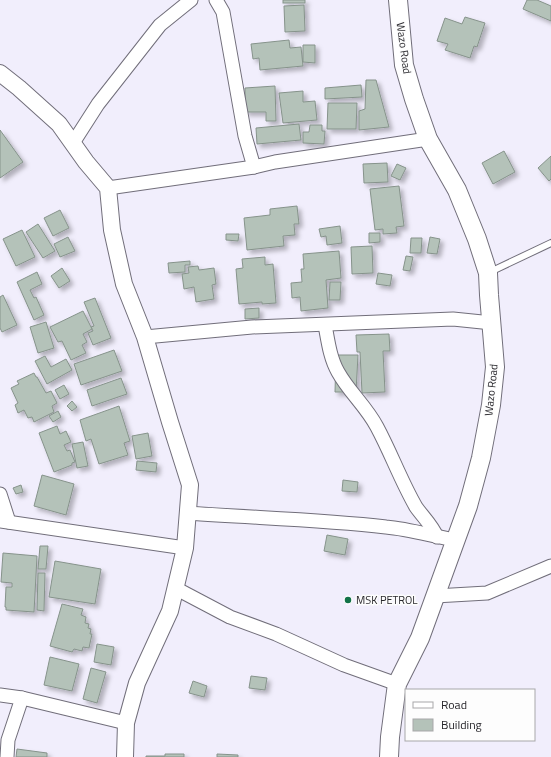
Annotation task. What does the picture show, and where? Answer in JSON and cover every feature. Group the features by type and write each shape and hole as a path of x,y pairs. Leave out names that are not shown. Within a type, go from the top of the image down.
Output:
{"main road":[{"name":"Wazo Road","path":"389,757 397,684 420,638 468,506 481,458 491,405 495,367 488,273 477,239 457,190 428,139 404,65 398,0"}],"street":[{"path":"73,143 98,104 160,25 191,0"},
{"path":"216,0 223,12 245,136 254,167"},
{"path":"0,73 59,124 108,188 112,230 124,284 145,337 190,485 185,548 170,611 137,683 126,723 125,757"},
{"path":"108,188 254,167 275,162 428,139"},
{"path":"145,337 252,327 453,319 492,323"},
{"path":"325,325 333,362 338,373 364,405 376,425 417,508 435,531 437,537"},
{"path":"0,494 5,522 185,548"},
{"path":"188,513 292,519 387,527 455,540"},
{"path":"435,596 487,593 551,566"},
{"path":"175,588 230,617 276,634 344,665 397,684"},
{"path":"0,695 22,698 126,723"},
{"path":"7,757 8,740 22,698"}],"lane":[{"path":"488,273 551,243"}],"building":[{"path":"283,0 305,0 305,3 283,3"},
{"path":"527,0 537,0 551,6 551,21 523,9"},
{"path":"304,5 305,31 285,32 284,6"},
{"path":"465,17 485,23 477,47 474,46 470,58 445,50 448,44 437,41 445,18 462,24"},
{"path":"289,40 290,48 301,47 303,66 260,70 259,58 253,59 251,44"},
{"path":"303,45 315,45 315,63 303,62"},
{"path":"366,80 376,80 389,127 359,130 359,111 365,109"},
{"path":"361,85 362,97 325,99 325,88"},
{"path":"275,86 276,121 266,121 266,112 245,112 245,88"},
{"path":"303,91 303,102 315,101 317,120 283,123 279,93"},
{"path":"328,103 357,103 356,129 327,129"},
{"path":"299,124 301,140 257,144 256,128"},
{"path":"310,125 322,125 322,131 325,131 324,144 303,143 303,132 309,132"},
{"path":"0,130 23,162 0,178"},
{"path":"504,151 515,172 493,184 482,163"},
{"path":"551,156 551,179 549,181 538,168"},
{"path":"387,163 388,182 364,183 363,164"},
{"path":"397,164 406,168 400,180 391,176"},
{"path":"399,186 404,226 396,227 397,233 383,234 383,229 375,230 370,189"},
{"path":"297,206 299,224 294,224 295,235 283,236 284,246 247,250 244,218 270,215 270,209"},
{"path":"60,210 69,228 53,236 44,218"},
{"path":"38,224 55,251 43,258 26,232"},
{"path":"340,226 342,243 327,245 326,236 321,237 319,229"},
{"path":"22,230 35,257 16,266 3,239"},
{"path":"369,233 380,233 380,242 369,243"},
{"path":"226,234 239,234 238,241 226,240"},
{"path":"68,237 75,251 60,257 54,244"},
{"path":"430,237 440,239 437,254 427,253"},
{"path":"411,238 422,238 421,253 410,253"},
{"path":"372,246 373,273 352,274 351,247"},
{"path":"339,251 341,278 326,280 328,308 301,311 300,297 292,298 291,283 302,282 301,269 304,269 303,254"},
{"path":"406,256 413,257 410,271 403,270"},
{"path":"265,257 265,265 273,264 276,303 262,304 262,302 239,304 236,269 243,268 242,259"},
{"path":"190,261 190,265 185,265 185,272 169,273 168,263"},
{"path":"198,266 199,270 214,268 216,284 212,285 214,299 196,302 194,287 184,289 182,274 189,273 188,267"},
{"path":"62,268 70,281 59,288 51,276"},
{"path":"37,272 42,284 30,290 34,298 36,297 44,315 34,320 17,282"},
{"path":"378,273 392,275 390,286 376,284"},
{"path":"330,282 341,282 340,300 329,300"},
{"path":"3,295 17,325 2,332 0,328 0,297"},
{"path":"95,298 111,338 93,345 88,333 93,331 91,327 94,326 84,302"},
{"path":"259,308 259,318 245,319 245,309"},
{"path":"83,311 92,329 83,334 87,342 82,345 86,353 71,360 62,341 58,342 50,327"},
{"path":"46,322 54,348 38,353 30,327"},
{"path":"389,334 390,351 383,351 385,392 362,393 360,352 357,352 356,335"},
{"path":"114,350 122,371 81,385 74,364"},
{"path":"336,355 358,355 356,392 335,392"},
{"path":"45,356 51,367 66,359 72,370 47,384 35,361"},
{"path":"34,373 46,393 51,391 57,403 52,406 54,412 34,422 32,417 28,418 24,410 18,413 15,405 18,403 11,388 19,384 17,381"},
{"path":"121,378 127,394 92,406 87,390"},
{"path":"64,385 69,394 60,399 55,390"},
{"path":"72,401 77,407 72,411 67,406"},
{"path":"119,406 130,441 124,443 128,455 99,464 91,439 86,441 80,420"},
{"path":"58,411 61,417 53,422 49,416"},
{"path":"57,426 60,434 66,431 71,442 64,445 67,451 70,450 75,462 72,463 72,465 54,472 39,433"},
{"path":"148,433 152,456 136,459 132,436"},
{"path":"83,442 88,466 77,468 72,444"},
{"path":"137,461 157,463 156,472 136,470"},
{"path":"42,475 74,484 66,515 34,506"},
{"path":"343,480 358,482 357,492 342,491"},
{"path":"21,485 23,492 16,494 13,488"},
{"path":"327,535 348,539 345,555 324,551"},
{"path":"40,546 48,546 46,569 38,569"},
{"path":"3,553 37,556 34,612 6,610 6,587 12,587 12,583 1,582"},
{"path":"55,561 101,569 95,604 49,597"},
{"path":"38,573 45,573 44,611 37,610"},
{"path":"62,604 83,609 81,615 86,617 85,623 89,624 88,628 91,629 90,634 92,634 89,648 83,647 82,651 74,649 72,652 50,646"},
{"path":"97,644 114,647 111,665 94,662"},
{"path":"50,657 79,664 72,691 44,685"},
{"path":"91,668 106,672 97,703 83,699"},
{"path":"251,676 267,678 265,690 249,688"},
{"path":"193,681 207,686 204,697 189,693"},
{"path":"17,749 47,753 47,757 16,757"},
{"path":"165,754 184,754 184,757 146,757 165,756"},
{"path":"217,754 238,755 238,757 217,757"}],"place":[{"name":"MSK PETROL","path":"348,600"}]}
